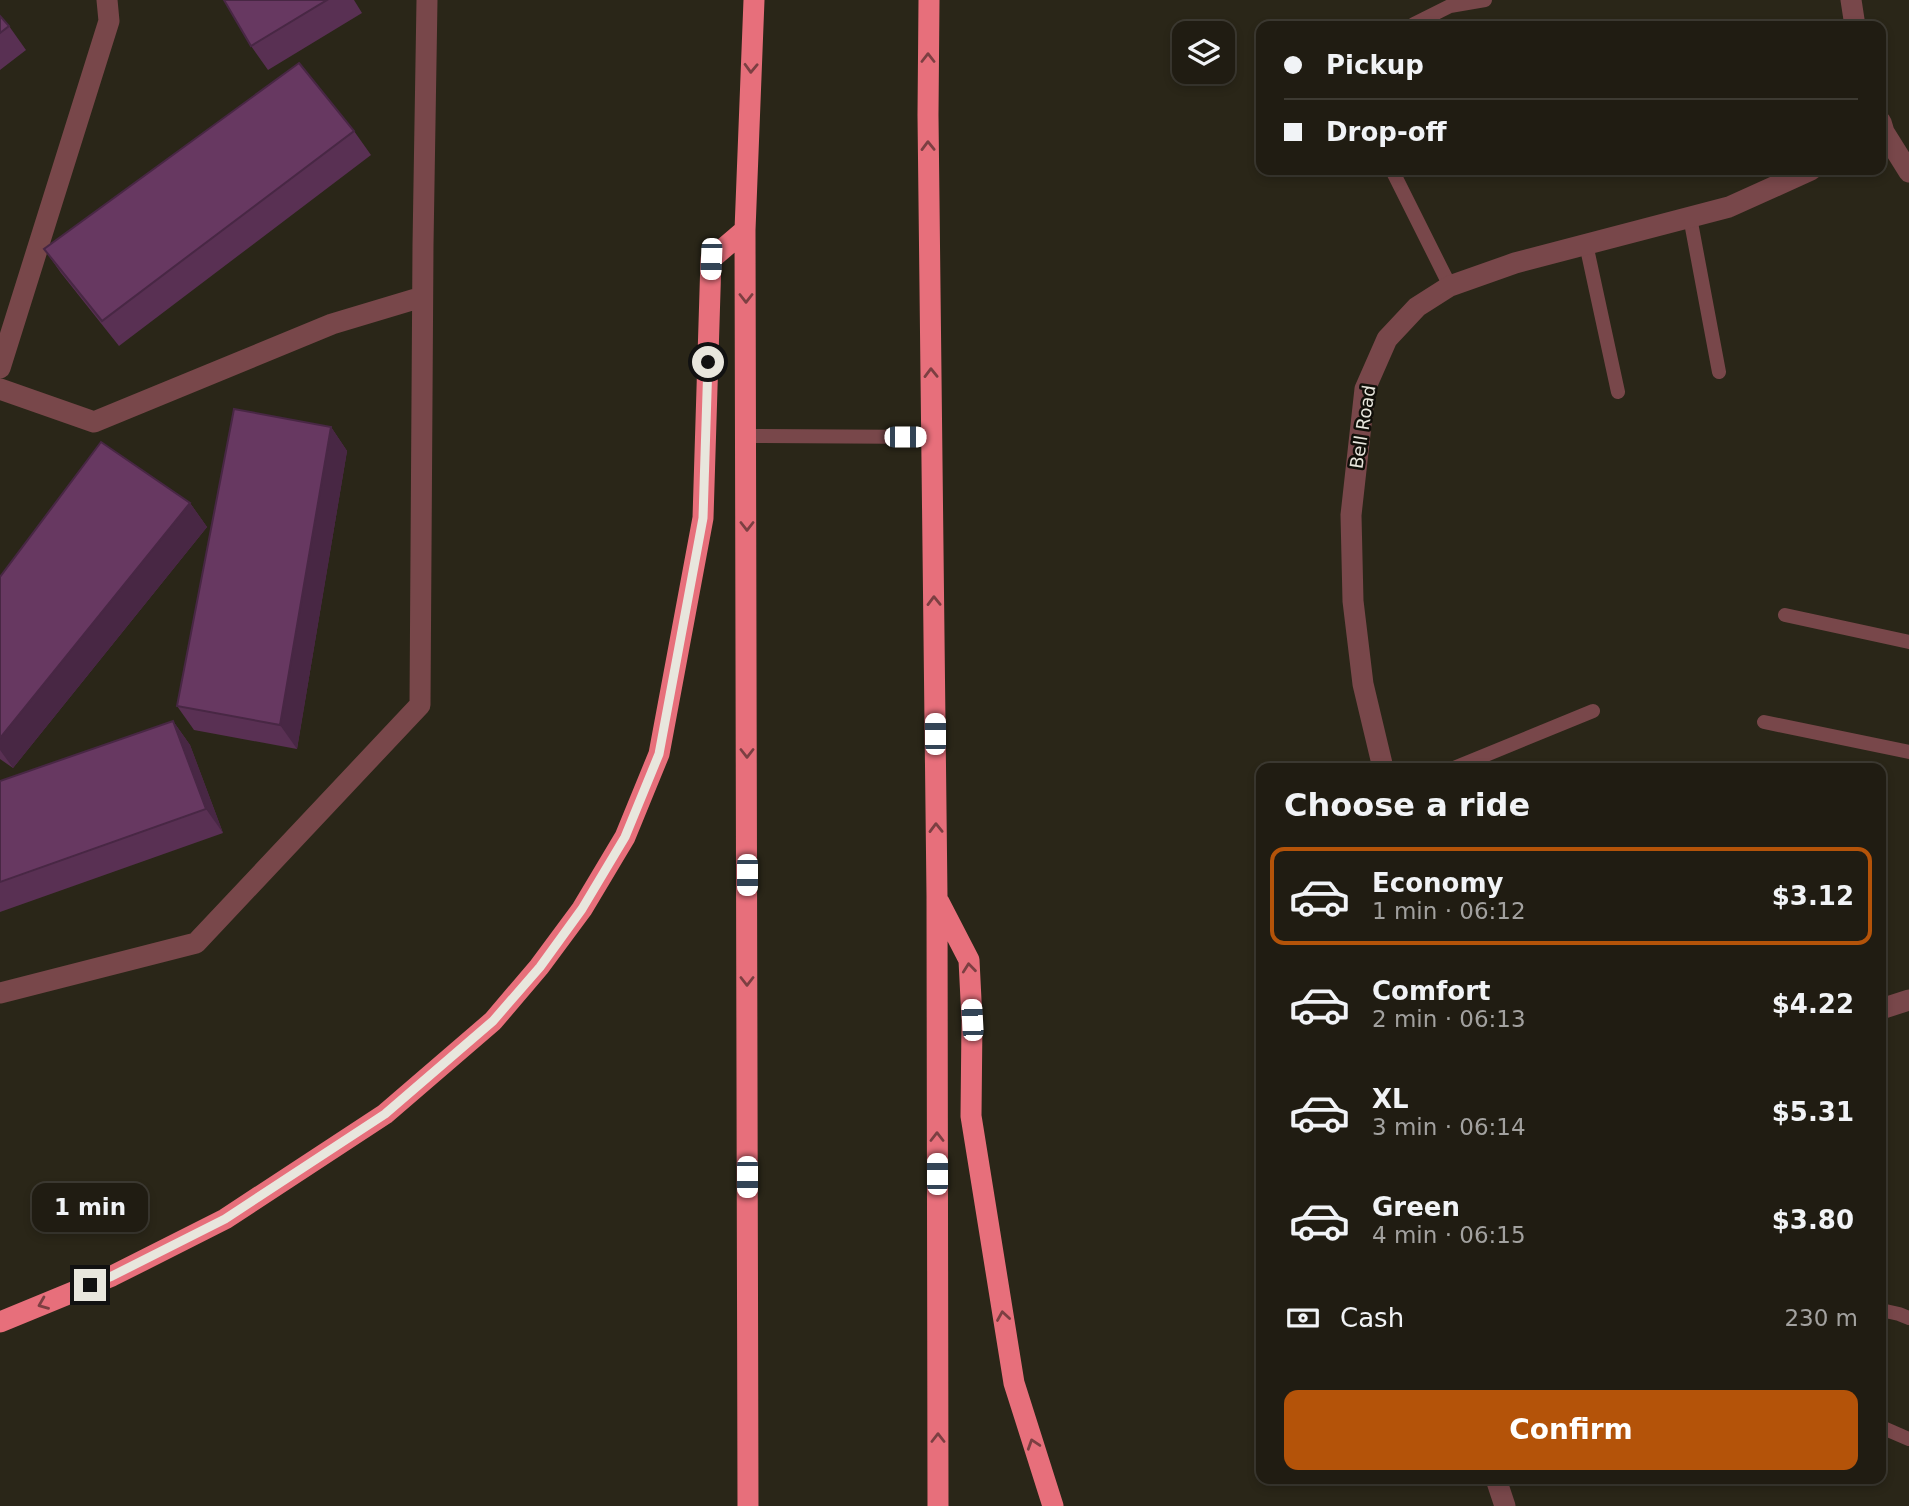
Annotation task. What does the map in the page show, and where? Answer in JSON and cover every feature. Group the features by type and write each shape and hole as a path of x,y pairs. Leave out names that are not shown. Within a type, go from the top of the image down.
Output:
{"highway":[{"path":"748,1506 745,230 754,0"},
{"path":"929,0 937,896 938,1506"},
{"path":"0,1322 112,1276 225,1219 385,1114 493,1021 540,967 582,909 625,837 659,754 703,518 711,259 745,230"},
{"path":"937,896 969,960 972,1020 971,1116 1014,1383 1053,1506"}],"street":[{"path":"0,368 109,21 107,0"},
{"path":"0,993 196,943 420,705 427,0"},
{"path":"1851,0 1854,21"},
{"path":"1886,135 1907,163"},
{"name":"Bell Road","path":"1382,763 1363,684 1353,601 1351,515 1365,389 1387,339 1417,307 1450,286 1515,263 1729,207 1800,175"},
{"path":"0,389 94,422 332,324 422,297"},
{"path":"1886,1007 1909,1000"},
{"path":"1498,1484 1505,1506"}],"lane":[{"path":"1420,21 1450,6 1485,0"},
{"path":"1394,175 1450,286"},
{"path":"1690,217 1719,372"},
{"path":"1586,244 1618,392"},
{"path":"747,436 932,437"},
{"path":"1785,615 1909,642"},
{"path":"1466,763 1593,711"},
{"path":"1764,722 1909,752"},
{"path":"1886,1311 1909,1318"},
{"path":"1886,1429 1909,1439"}],"building":[{"path":"224,0 327,0 251,46"},
{"path":"0,16 9,26 0,33"},
{"path":"299,63 354,131 102,321 44,249"},
{"path":"234,409 331,427 280,725 177,706"},
{"path":"101,442 190,503 0,738 0,577"},
{"path":"173,721 206,809 0,882 0,781"}],"route":[{"path":"90,1285 225,1219 385,1114 493,1021 540,967 582,909 625,837 659,754 703,518 708,362"}]}
